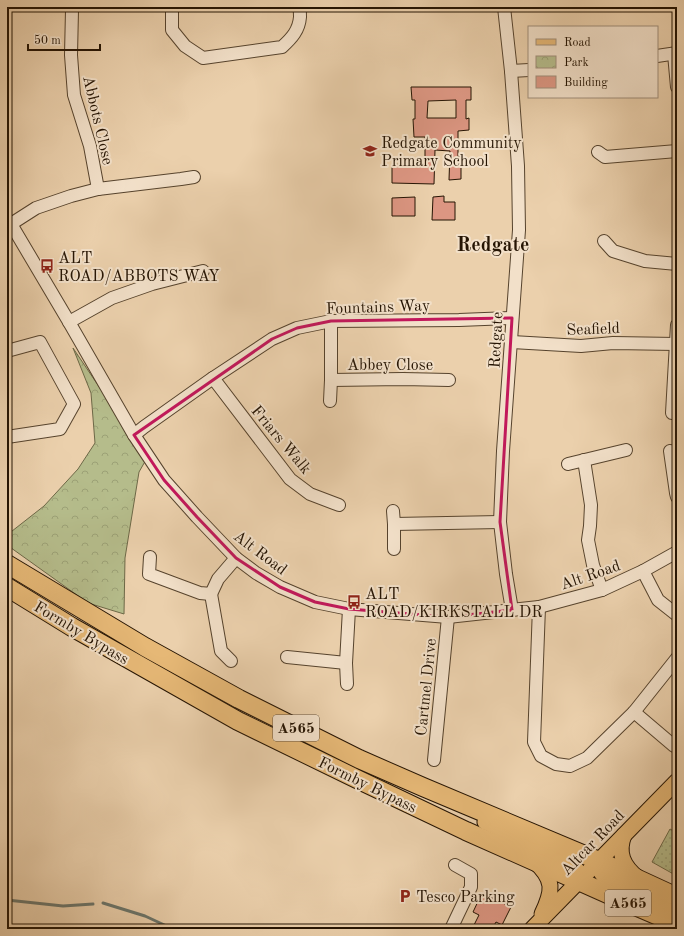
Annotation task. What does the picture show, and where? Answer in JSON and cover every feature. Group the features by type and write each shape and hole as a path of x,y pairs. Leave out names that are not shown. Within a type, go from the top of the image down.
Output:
{"highway":[{"name":"Formby Bypass","path":"7,564 145,647 239,699 359,759 599,861 677,897"},
{"name":"Formby Bypass","path":"7,587 79,631 238,721 373,787 534,862 677,924"}],"main road":[{"name":"Altcar Road","path":"536,926 677,781"},
{"path":"423,787 456,809 567,861 580,874 579,882"},
{"path":"624,835 621,848 622,859 629,870 641,880"},
{"path":"599,861 598,864 600,871 607,880 677,915"},
{"path":"534,862 546,875 550,888 549,898 536,926"}],"street":[{"path":"172,7 172,30 185,46 203,58 282,47 291,39 300,25 299,7"},
{"name":"Redgate","path":"504,7 511,71 518,166 519,230 512,318 512,342 500,522 512,610"},
{"name":"Abbots Close","path":"72,10 71,55 74,95 90,146 98,189"},
{"path":"658,56 676,53 677,87"},
{"path":"511,71 528,70"},
{"path":"601,158 677,151"},
{"path":"9,222 36,208 71,196 98,189 181,174 194,177"},
{"name":"Alt Road","path":"9,222 134,435 164,480 236,558 280,588 315,602 349,609 448,617 539,607 602,590 643,571 677,552"},
{"path":"604,241 609,254 645,261 677,264"},
{"path":"69,322 112,298 152,284 203,271"},
{"name":"Fountains Way","path":"134,435 213,378 272,339 297,328 331,321 512,318"},
{"name":"Abbey Close","path":"330,401 331,321"},
{"path":"671,414 677,325"},
{"path":"7,351 40,342 74,404 60,429 7,437"},
{"name":"Seafield","path":"512,342 581,346 613,343 676,344"},
{"name":"Friars Walk","path":"213,378 290,479 310,494 339,505"},
{"name":"Abbey Close","path":"331,380 403,378 449,380"},
{"path":"568,464 626,450"},
{"path":"670,451 677,497"},
{"path":"584,460 591,505 588,540 593,565 602,590"},
{"path":"393,511 394,549"},
{"path":"394,524 500,522"},
{"path":"150,557 149,574 200,593 211,594"},
{"path":"231,661 221,651 211,594 218,579 236,558"},
{"path":"643,571 658,600 677,615"},
{"path":"539,607 534,742 541,756 556,764 570,766 587,758 634,712 677,658"},
{"path":"347,684 346,663 349,609"},
{"name":"Cartmel Drive","path":"434,760 448,617"},
{"path":"287,657 346,663"},
{"path":"634,712 673,748"},
{"path":"451,929 471,887 471,874 455,865"}],"highlighted area":[{"path":"512,318 500,522 512,610 448,617 349,609 315,602 280,587 236,558 164,480 134,435 272,339 297,328 331,321"}],"green space":[{"path":"73,348 147,458 139,472 125,558 124,614 88,603 7,545 7,535 44,506 78,469 95,443 91,393"},
{"path":"670,829 677,833 677,876 652,862"}],"building":[{"path":"411,87 471,87 471,100 466,100 466,119 469,118 469,130 458,131 458,157 461,157 461,179 449,180 450,151 435,150 434,184 392,183 392,164 425,166 425,137 414,137 413,119 415,119 415,100 412,100","holes":["456,100 456,118 427,118 428,101"]},
{"path":"444,196 444,202 455,202 455,220 432,220 433,197"},
{"path":"415,197 415,216 392,216 392,198"},
{"path":"482,893 511,907 502,925 496,922 492,929 472,929 479,915 473,912"}],"waterway":[{"path":"7,900 63,906 93,904"},
{"path":"103,903 145,916 173,929"}],"place":[{"name":"Redgate Community Primary School","path":"370,151"},
{"name":"ALT ROAD/ABBOTS WAY","path":"47,266"},
{"name":"ALT ROAD/KIRKSTALL DR","path":"354,602"},
{"name":"Tesco Parking","path":"405,896"}],"district":[{"name":"Redgate","path":"493,244"}]}
